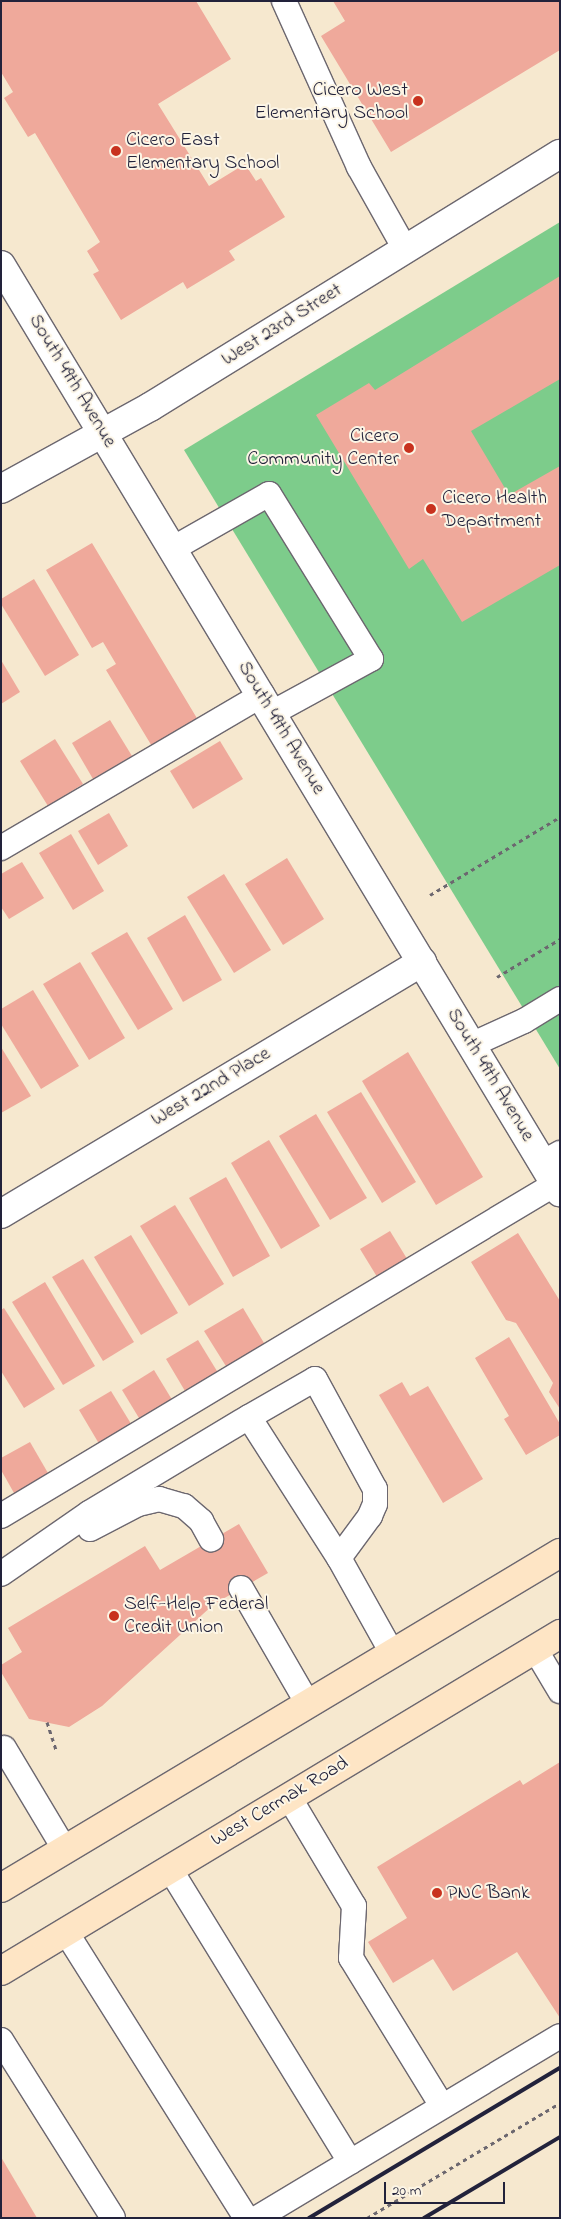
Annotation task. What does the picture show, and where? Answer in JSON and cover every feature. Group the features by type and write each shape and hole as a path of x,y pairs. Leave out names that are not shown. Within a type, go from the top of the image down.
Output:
{"main road":[{"path":"1,1888 560,1553"},
{"name":"West Cermak Road","path":"1,1971 560,1634"}],"street":[{"name":"West 23rd Street","path":"1,489 104,432 560,154"},
{"name":"South 49th Avenue","path":"1,265 174,548 471,1044 554,1173"},
{"name":"West 22nd Place","path":"1,1214 422,962"}],"lane":[{"path":"284,1 358,167 405,249"},
{"path":"1,848 267,704 371,660 269,494 174,548"},
{"path":"471,1044 524,1021 560,999"},
{"path":"1,1516 554,1173"},
{"path":"8,1570 89,1513 315,1379 375,1489 375,1504 370,1516 339,1558"},
{"path":"249,1417 339,1558 392,1653"},
{"path":"8,1570 138,1504 159,1499 184,1506 201,1521 211,1539"},
{"path":"241,1588 308,1704"},
{"path":"535,1649 560,1691"},
{"path":"2,1747 65,1850"},
{"path":"288,1798 354,1906 351,1958 442,2106"},
{"path":"170,1869 350,2162"},
{"path":"66,1932 246,2218"},
{"path":"257,2218 560,2036"},
{"path":"1,2040 113,2218"}],"path":[{"path":"430,895 560,817"},
{"path":"497,977 560,939"},
{"path":"47,1722 56,1750"},
{"path":"367,2218 560,2103"}],"green space":[{"path":"560,222 560,1069 184,450"}],"building":[{"name":"Cicero East Elementary School","path":"1,1 196,1 231,59 158,104 209,186 245,164 256,181 261,178 285,217 229,251 235,260 187,289 183,282 121,320 93,274 99,271 87,251 100,242 35,133 28,137 4,98 13,92 1,72"},
{"name":"Cicero West Elementary School","path":"333,1 560,1 560,50 391,152 321,36 345,21"},
{"name":"Cicero Community Center","path":"560,276 560,379 471,431 509,495 560,466 560,565 462,622 423,559 409,569 316,415 369,383 375,390"},
{"path":"92,543 198,720 153,748 106,670 116,664 103,642 92,648 46,570"},
{"path":"34,579 79,655 45,676 1,604 1,599"},
{"path":"1,660 20,692 1,704"},
{"path":"110,720 132,756 93,779 72,743"},
{"path":"55,739 83,784 48,806 20,761"},
{"path":"220,741 243,779 193,809 170,771"},
{"path":"109,813 128,846 98,865 78,831"},
{"path":"71,834 104,891 73,910 39,853"},
{"path":"287,858 324,919 283,945 245,884"},
{"path":"22,862 44,898 9,919 1,907 1,874"},
{"path":"224,874 271,950 234,973 187,897"},
{"path":"185,915 222,980 183,1002 147,938"},
{"path":"127,932 173,1009 138,1030 91,953"},
{"path":"80,962 125,1038 89,1060 43,984"},
{"path":"33,990 79,1066 41,1089 1,1024 1,1009"},
{"path":"1,1047 31,1096 1,1113"},
{"path":"408,1052 483,1177 436,1205 362,1081"},
{"path":"361,1092 416,1182 382,1203 327,1112"},
{"path":"316,1114 367,1198 330,1220 279,1136"},
{"path":"269,1140 320,1226 281,1249 231,1163"},
{"path":"226,1177 270,1256 233,1277 189,1198"},
{"path":"175,1205 224,1284 189,1306 140,1226"},
{"path":"390,1231 409,1262 379,1280 360,1249"},
{"path":"518,1233 560,1301 560,1409 549,1392 553,1383 516,1323 506,1320 471,1262"},
{"path":"131,1235 178,1313 141,1335 94,1257"},
{"path":"83,1259 134,1342 103,1361 52,1277"},
{"path":"45,1282 95,1366 63,1385 12,1302"},
{"path":"4,1308 55,1389 24,1408 1,1371 1,1310"},
{"path":"243,1308 267,1348 229,1371 204,1331"},
{"path":"509,1337 560,1424 560,1435 526,1455 504,1419 509,1416 475,1358"},
{"path":"198,1340 220,1376 188,1396 166,1359"},
{"path":"154,1370 174,1403 142,1423 122,1390"},
{"path":"402,1382 410,1396 428,1386 483,1479 443,1503 379,1395"},
{"path":"111,1391 133,1427 101,1447 79,1410"},
{"path":"30,1442 52,1480 18,1500 1,1470 1,1458"},
{"name":"Self-Help Federal Credit Union","path":"239,1524 268,1573 214,1604 102,1706 69,1727 29,1719 1,1672 1,1665 22,1652 8,1628 145,1546 160,1570"},
{"path":"560,1762 560,2018 517,1952 453,1991 433,1959 393,1983 368,1942 407,1918 377,1867 520,1780 523,1785"},
{"path":"1,2157 37,2218 1,2218"}],"railway":[{"path":"309,2218 560,2068"},
{"path":"424,2218 560,2137"}],"place":[{"name":"Cicero West Elementary School","path":"418,101"},
{"name":"Cicero East Elementary School","path":"116,151"},
{"name":"Cicero Community Center","path":"409,448"},
{"name":"Cicero Health Department","path":"431,509"},
{"name":"Self-Help Federal Credit Union","path":"114,1616"},
{"name":"PNC Bank","path":"437,1893"}]}
